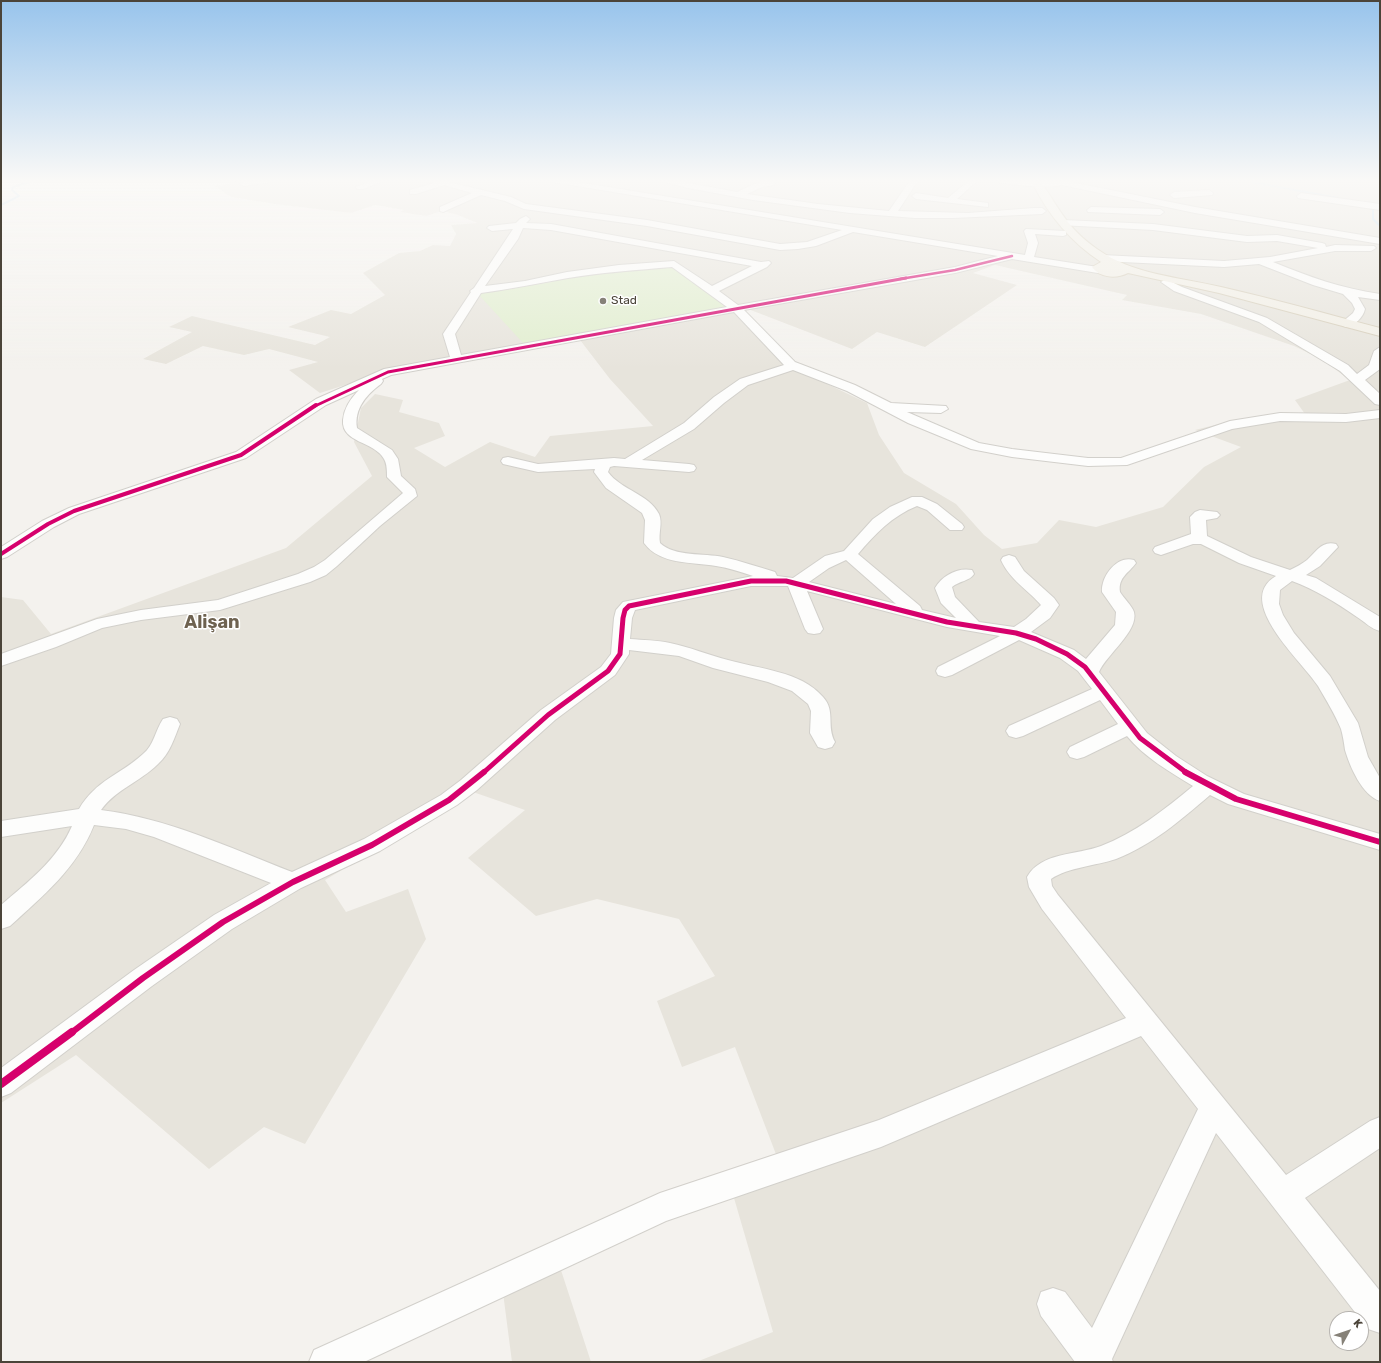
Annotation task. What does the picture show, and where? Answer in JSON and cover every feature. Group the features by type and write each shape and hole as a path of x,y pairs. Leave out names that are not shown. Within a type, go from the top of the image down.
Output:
{"main road":[{"path":"1082,243 1102,265 1121,267 1228,291 1380,334"},
{"path":"1121,267 1166,282 1246,299 1380,334"}],"street":[{"path":"456,359 449,334 475,291 511,243"},
{"path":"645,243 763,265"},
{"path":"757,243 797,248"},
{"path":"712,290 797,248 815,243"},
{"path":"929,243 1034,260 1121,267 1260,261 1335,248"},
{"path":"1033,243 1034,260"},
{"path":"1304,243 1335,248 1380,248"},
{"path":"1,554 48,524 74,511 241,455 321,402 368,379 392,371 736,308 955,270 1012,256"},
{"path":"1260,261 1317,283 1347,292 1380,297"},
{"path":"475,291 619,268 670,263 678,266 736,308 793,366 851,388 940,432 992,450 1034,456 1105,463 1122,462 1210,431 1247,422 1280,417 1346,418 1380,414"},
{"path":"1166,282 1178,289 1263,320 1339,365 1358,379 1380,401"},
{"path":"1346,324 1358,315 1360,309 1358,302 1347,292"},
{"path":"1358,379 1375,367 1380,351"},
{"path":"629,462 690,426 727,393 744,382 793,366"},
{"path":"1,660 50,643 97,624 116,619 202,609 236,601 304,578 320,571 332,563 375,523 410,496 410,492 394,477 394,462 390,455 381,448 354,433 349,424 353,410 365,390 392,371"},
{"path":"888,407 941,409"},
{"path":"508,461 532,468 544,469 629,462 689,468"},
{"path":"604,464 601,472 606,480 624,495 644,506 652,515 654,525 651,536 653,545 657,548 671,554 728,564 791,582 920,615 973,626 1016,632 1052,646 1073,659 1088,672 1130,726 1153,749 1208,785 1236,799 1380,842"},
{"path":"1,1084 182,949 223,922 293,882 372,845 443,803 469,785 548,715 608,671 620,654 625,610 636,604 751,581 791,582 823,564 836,558 849,555 875,524 897,509 917,500 932,507 956,527"},
{"path":"1198,538 1198,517 1200,515 1212,515"},
{"path":"1161,550 1198,538 1245,560 1310,582 1338,598 1380,626"},
{"path":"1330,547 1308,567 1292,575 1274,587 1270,594 1270,602 1274,616 1286,635 1318,673 1341,710 1351,730 1356,751 1364,772 1380,793"},
{"path":"849,555 920,615"},
{"path":"945,671 1043,616 1047,610 1050,602 1021,579 1014,571 1009,560"},
{"path":"1088,672 1094,661 1124,626 1125,612 1111,592 1110,588 1118,572 1128,563"},
{"path":"966,574 951,578 946,582 943,588 947,599 973,626"},
{"path":"791,582 814,629"},
{"path":"621,644 668,648 685,652 720,664 775,678 799,687 816,701 821,711 820,733 825,742"},
{"path":"1016,731 1104,691"},
{"path":"1,919 43,882 60,864 73,846 98,797 119,780 142,765 158,751 170,724"},
{"path":"1077,752 1130,726"},
{"path":"1208,785 1163,822 1128,844 1108,852 1052,867 1043,872 1039,877 1041,887 1050,902 1144,1022 1380,1317"},
{"path":"1,829 59,819 87,816 126,821 161,831 293,882"},
{"path":"326,1362 594,1240 660,1208 881,1133 1144,1022"},
{"path":"1053,1304 1095,1361 1213,1108"},
{"path":"1283,1195 1380,1131"}],"shaded area":[{"path":"452,243 1380,243 1380,1362 696,1362 773,1332 734,1198 782,1170 735,1047 682,1067 657,1001 715,976 679,919 597,899 536,916 468,858 525,810 473,792 325,880 346,912 408,889 426,939 305,1144 264,1127 209,1169 76,1055 1,1103 1,597 23,600 51,634 286,548 372,476 354,442 361,408 375,394 403,400 399,412 439,423 445,436 414,448 445,467 490,442 535,457 550,436 653,426 610,379 580,340 364,379 320,393 289,370 318,362 269,349 244,355 203,346 166,364 143,359 192,332 169,327 192,316 315,345 330,337 288,327 331,310 351,314 385,295 363,273 399,253 420,251 433,245 450,246","holes":["995,265 1127,295 1122,300 1201,314 1294,346 1321,359 1350,380 1295,400 1305,414 1239,419 1195,430 1241,447 1204,467 1163,507 1096,527 1059,520 1037,543 1002,549 984,535 956,504 904,473 879,435 867,403 800,371 743,310 748,309 852,349 877,332 925,347 1017,285 973,273"]},
{"path":"558,1261 591,1362 512,1362 502,1285"}],"green space":[{"name":"Stad","path":"666,265 674,266 730,307 524,344 478,294 552,282 550,280 608,270 611,273"}],"cycle path":[{"path":"1,554 48,524 74,511 241,455 321,402 388,372 852,287 955,270 1012,256"},
{"path":"1,1084 143,978 223,922 293,882 372,845 449,800 469,785 548,715 608,671 620,654 623,618 625,610 629,606 751,581 786,581 947,622 1016,633 1036,639 1067,654 1085,667 1140,738 1169,761 1200,781 1236,799 1380,842"}],"place":[{"name":"Stad","path":"603,301"}],"district":[{"name":"Alişan","path":"212,623"}]}
